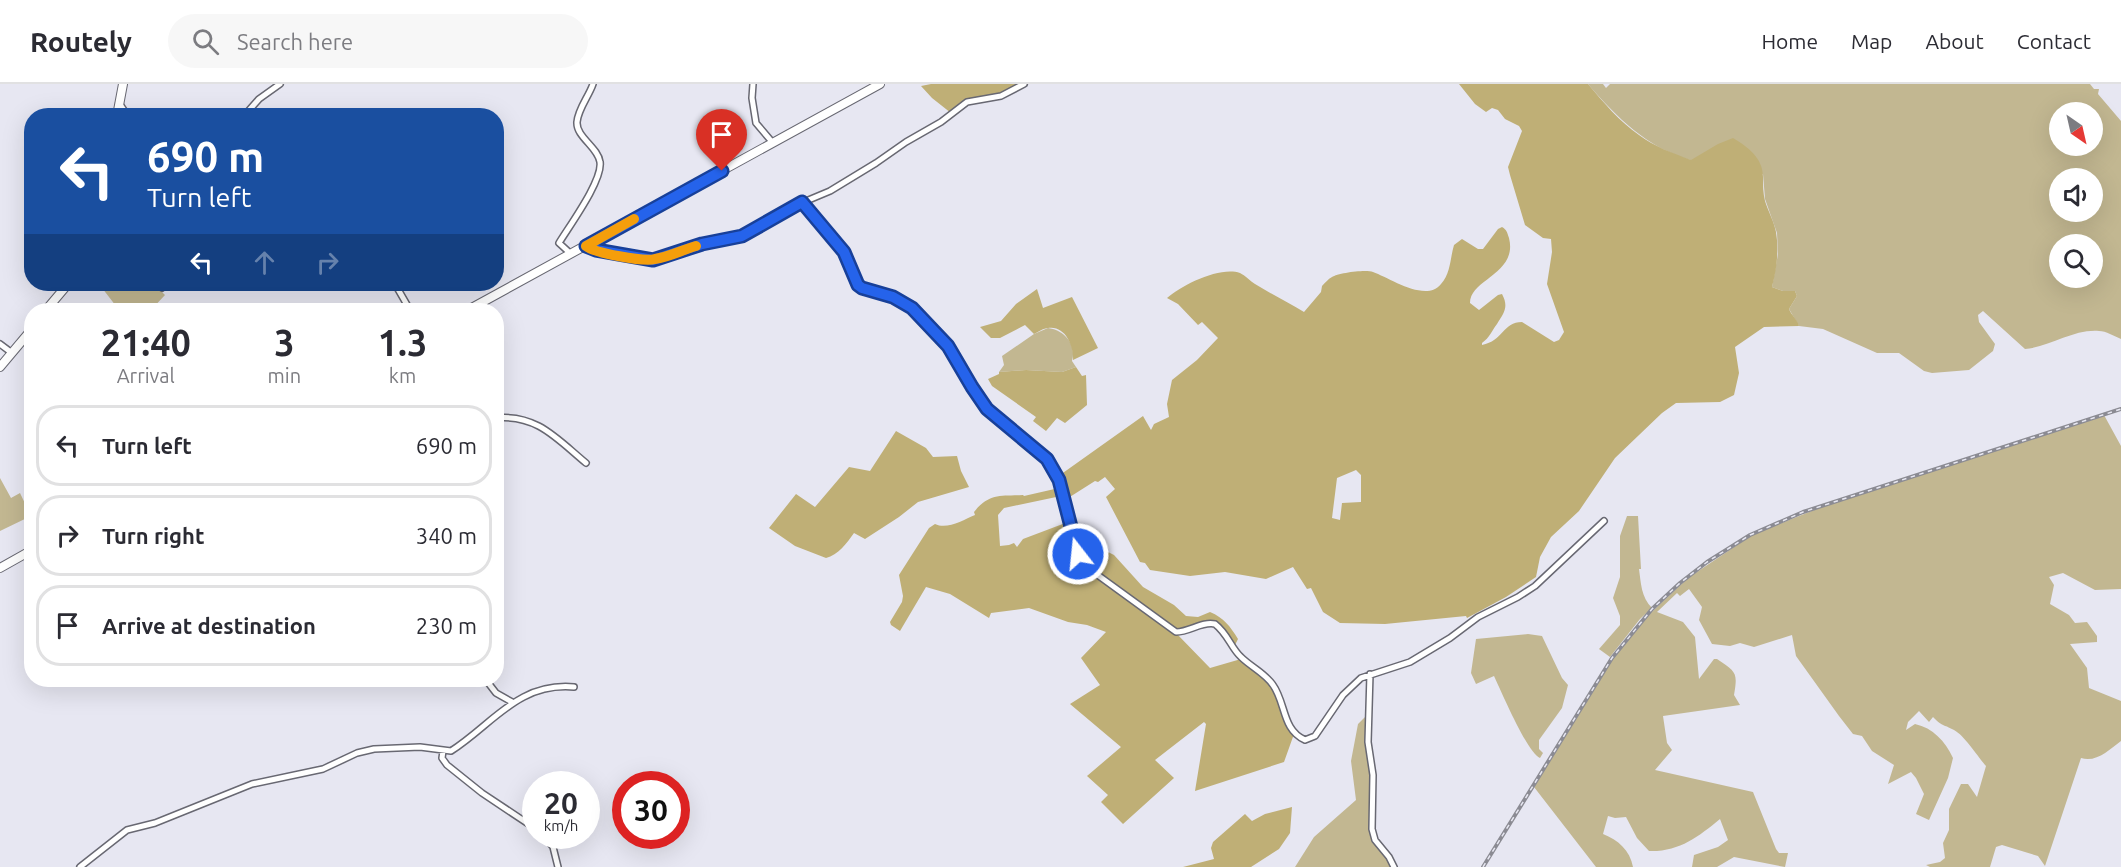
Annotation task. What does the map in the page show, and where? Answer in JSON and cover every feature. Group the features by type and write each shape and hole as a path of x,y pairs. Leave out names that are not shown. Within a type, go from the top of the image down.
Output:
{"main road":[{"path":"118,108 123,84"},
{"path":"504,290 880,84"},
{"path":"52,303 62,291"},
{"path":"481,303 503,291"},
{"path":"0,367 24,339"},
{"path":"0,568 24,554"}],"street":[{"path":"251,108 259,99 280,84"},
{"path":"571,254 559,243 595,185 600,164 598,156 579,130 577,122 593,84"},
{"path":"753,84 752,99 756,123 773,143"},
{"path":"586,246 596,250 653,260 702,244 742,236 802,202 830,191 906,142 942,122 967,102 1001,96 1024,84"},
{"path":"119,103 122,108"},
{"path":"802,202 844,252 858,285 893,297 912,308 948,346 987,409 1047,459 1059,480 1075,548 1092,572 1176,632 1188,631 1207,623 1215,624 1227,636 1242,658 1274,686 1288,725 1300,738 1305,740 1315,736 1343,695 1361,678 1410,662 1478,617 1518,597 1535,586 1604,521"},
{"path":"0,344 12,353"},
{"path":"504,418 520,417 535,423 586,463"},
{"path":"1370,674 1368,742 1373,775 1372,829 1375,840 1394,867"},
{"path":"491,687 496,693 512,702"},
{"path":"80,867 127,830 155,823 252,784 323,769 357,753 374,749 420,747 448,752 512,702 548,689 574,687"},
{"path":"443,751 442,758 447,765 482,793 522,820"},
{"path":"554,849 558,867"}],"shaded area":[{"path":"931,84 1022,84 1004,93 969,101 951,113 921,86"},
{"path":"1459,84 1588,84 1632,130 1658,146 1691,160 1733,138 1739,141 1754,154 1762,170 1763,192 1777,239 1777,259 1772,287 1783,291 1795,291 1797,296 1789,309 1799,326 1764,327 1735,347 1739,373 1734,395 1720,402 1676,403 1662,413 1615,458 1579,511 1551,537 1540,557 1536,577 1506,597 1467,618 1466,616 1385,624 1340,623 1323,612 1311,588 1307,589 1293,567 1266,579 1225,572 1190,576 1150,570 1145,563 1140,562 1106,497 1115,489 1105,477 1065,500 1060,475 1143,416 1151,430 1154,424 1169,417 1167,404 1172,380 1197,360 1218,338 1202,322 1198,325 1178,304 1167,298 1191,283 1212,274 1240,273 1304,312 1328,280 1346,273 1369,271 1417,290 1434,289 1447,275 1454,245 1462,239 1478,249 1483,249 1502,227 1507,231 1509,238 1510,250 1507,260 1477,288 1470,303 1479,310 1498,295 1502,294 1504,299 1504,313 1482,345 1494,340 1511,325 1522,322 1554,342 1559,340 1564,332 1547,284 1552,252 1551,239 1543,238 1525,225 1508,167 1522,131 1519,126 1505,119 1498,110 1492,108 1486,112 1475,104","holes":["1356,470 1361,475 1361,502 1342,503 1340,520 1332,518 1337,478"]},
{"path":"1588,84 1603,84 1606,88 1610,84 2090,84 2094,89 2099,89 2098,94 2121,121 2121,339 2104,332 2089,331 2025,349 1983,311 1978,315 1979,322 1995,344 1993,351 1969,370 1932,373 1924,371 1899,353 1877,353 1823,329 1799,326 1789,309 1797,296 1795,291 1783,291 1772,287 1778,254 1777,233 1765,199 1763,174 1708,165 1675,155 1660,148 1622,119"},
{"path":"1037,289 1043,308 1072,297 1098,348 1073,360 1070,343 1064,333 1054,328 1046,328 1034,334 1025,325 1000,338 991,338 980,327 1001,321 1016,304"},
{"path":"104,291 161,291 165,295 158,303 114,303"},
{"path":"1048,328 1054,329 1068,339 1073,349 1072,361 1076,367 1062,372 1026,370 999,372 1004,365 1002,356 1034,334"},
{"path":"1076,367 1082,376 1086,375 1087,405 1065,423 1057,418 1046,431 1033,421 1036,417 992,386 988,379 999,372 1026,370 1062,372"},
{"path":"2104,415 2121,446 2121,589 2095,590 2063,573 2049,577 2054,585 2050,604 2069,615 2075,623 2087,622 2097,636 2097,642 2070,644 2087,668 2089,688 2121,701 2121,741 2097,757 2081,758 2045,866 2038,856 2002,845 1996,847 1990,867 1930,867 1926,865 1940,862 1945,858 1943,843 1949,830 1949,809 1961,784 1968,784 1977,797 1986,766 1967,742 1954,730 1933,717 1929,722 1919,711 1908,722 1906,730 1915,724 1933,732 1953,758 1948,778 1929,820 1916,814 1924,794 1916,778 1911,772 1888,784 1894,765 1872,751 1862,736 1853,734 1796,656 1792,635 1754,647 1740,643 1730,646 1712,644 1699,620 1702,607 1689,589 1680,596 1677,593 1657,612 1683,622 1695,637 1699,679 1714,659 1732,670 1736,682 1734,695 1740,705 1663,716 1667,743 1672,750 1655,770 1753,792 1776,849 1779,853 1788,853 1785,867 1734,857 1717,867 1692,867 1694,855 1718,847 1728,840 1720,819 1688,842 1670,849 1649,851 1637,838 1626,817 1608,816 1603,834 1622,846 1633,867 1596,867 1534,787 1609,663 1642,621 1688,578 1752,535 1824,506"},
{"path":"896,431 926,448 933,457 957,456 969,487 918,502 865,539 854,533 845,545 826,558 795,546 769,528 796,494 815,507 849,467 870,471"},
{"path":"0,478 11,498 20,493 24,501 24,519 0,531"},
{"path":"1059,488 1061,496 1004,508 998,515 1000,546 1014,543 1017,547 1023,539 1068,522 1080,557 1093,575 1176,633 1210,668 1241,659 1272,685 1294,734 1284,762 1195,791 1206,724 1204,722 1155,760 1174,778 1123,824 1101,802 1108,795 1087,776 1121,747 1070,704 1100,685 1081,658 1106,632 1029,608 991,613 989,618 950,594 926,587 900,631 891,625 890,622 903,596 899,575 929,528 935,524 945,526 960,522 975,515 974,512 985,501 996,497 1024,496"},
{"path":"1627,516 1638,516 1641,585 1652,608 1640,619 1610,657 1599,649 1620,625 1620,616 1613,598 1620,577 1620,536"},
{"path":"1072,523 1086,533 1098,547 1114,555 1143,587 1174,605 1186,616 1198,617 1210,612 1219,617 1238,639 1235,645 1213,621 1177,630 1095,573 1079,552"},
{"path":"1528,634 1542,636 1562,678 1568,685 1562,708 1539,740 1539,749 1543,753 1540,758 1528,745 1494,676 1476,684 1471,673 1476,639"},
{"path":"1369,713 1372,783 1371,835 1392,867 1295,867 1314,837 1356,800 1351,761 1358,724"},
{"path":"1292,807 1290,833 1279,849 1251,867 1183,867 1214,859 1211,848 1213,842 1245,814 1252,821 1265,814"}],"railway":[{"path":"1483,867 1612,658 1652,609 1707,562 1750,535 1803,512 2121,409"}],"slow traffic":[{"path":"634,219 586,246 589,249 653,260 696,246"}],"route":[{"path":"722,171 586,246 589,249 653,260 702,244 742,236 802,202 844,252 858,285 893,297 912,308 948,346 987,409 1047,459 1059,480 1078,554"}]}
